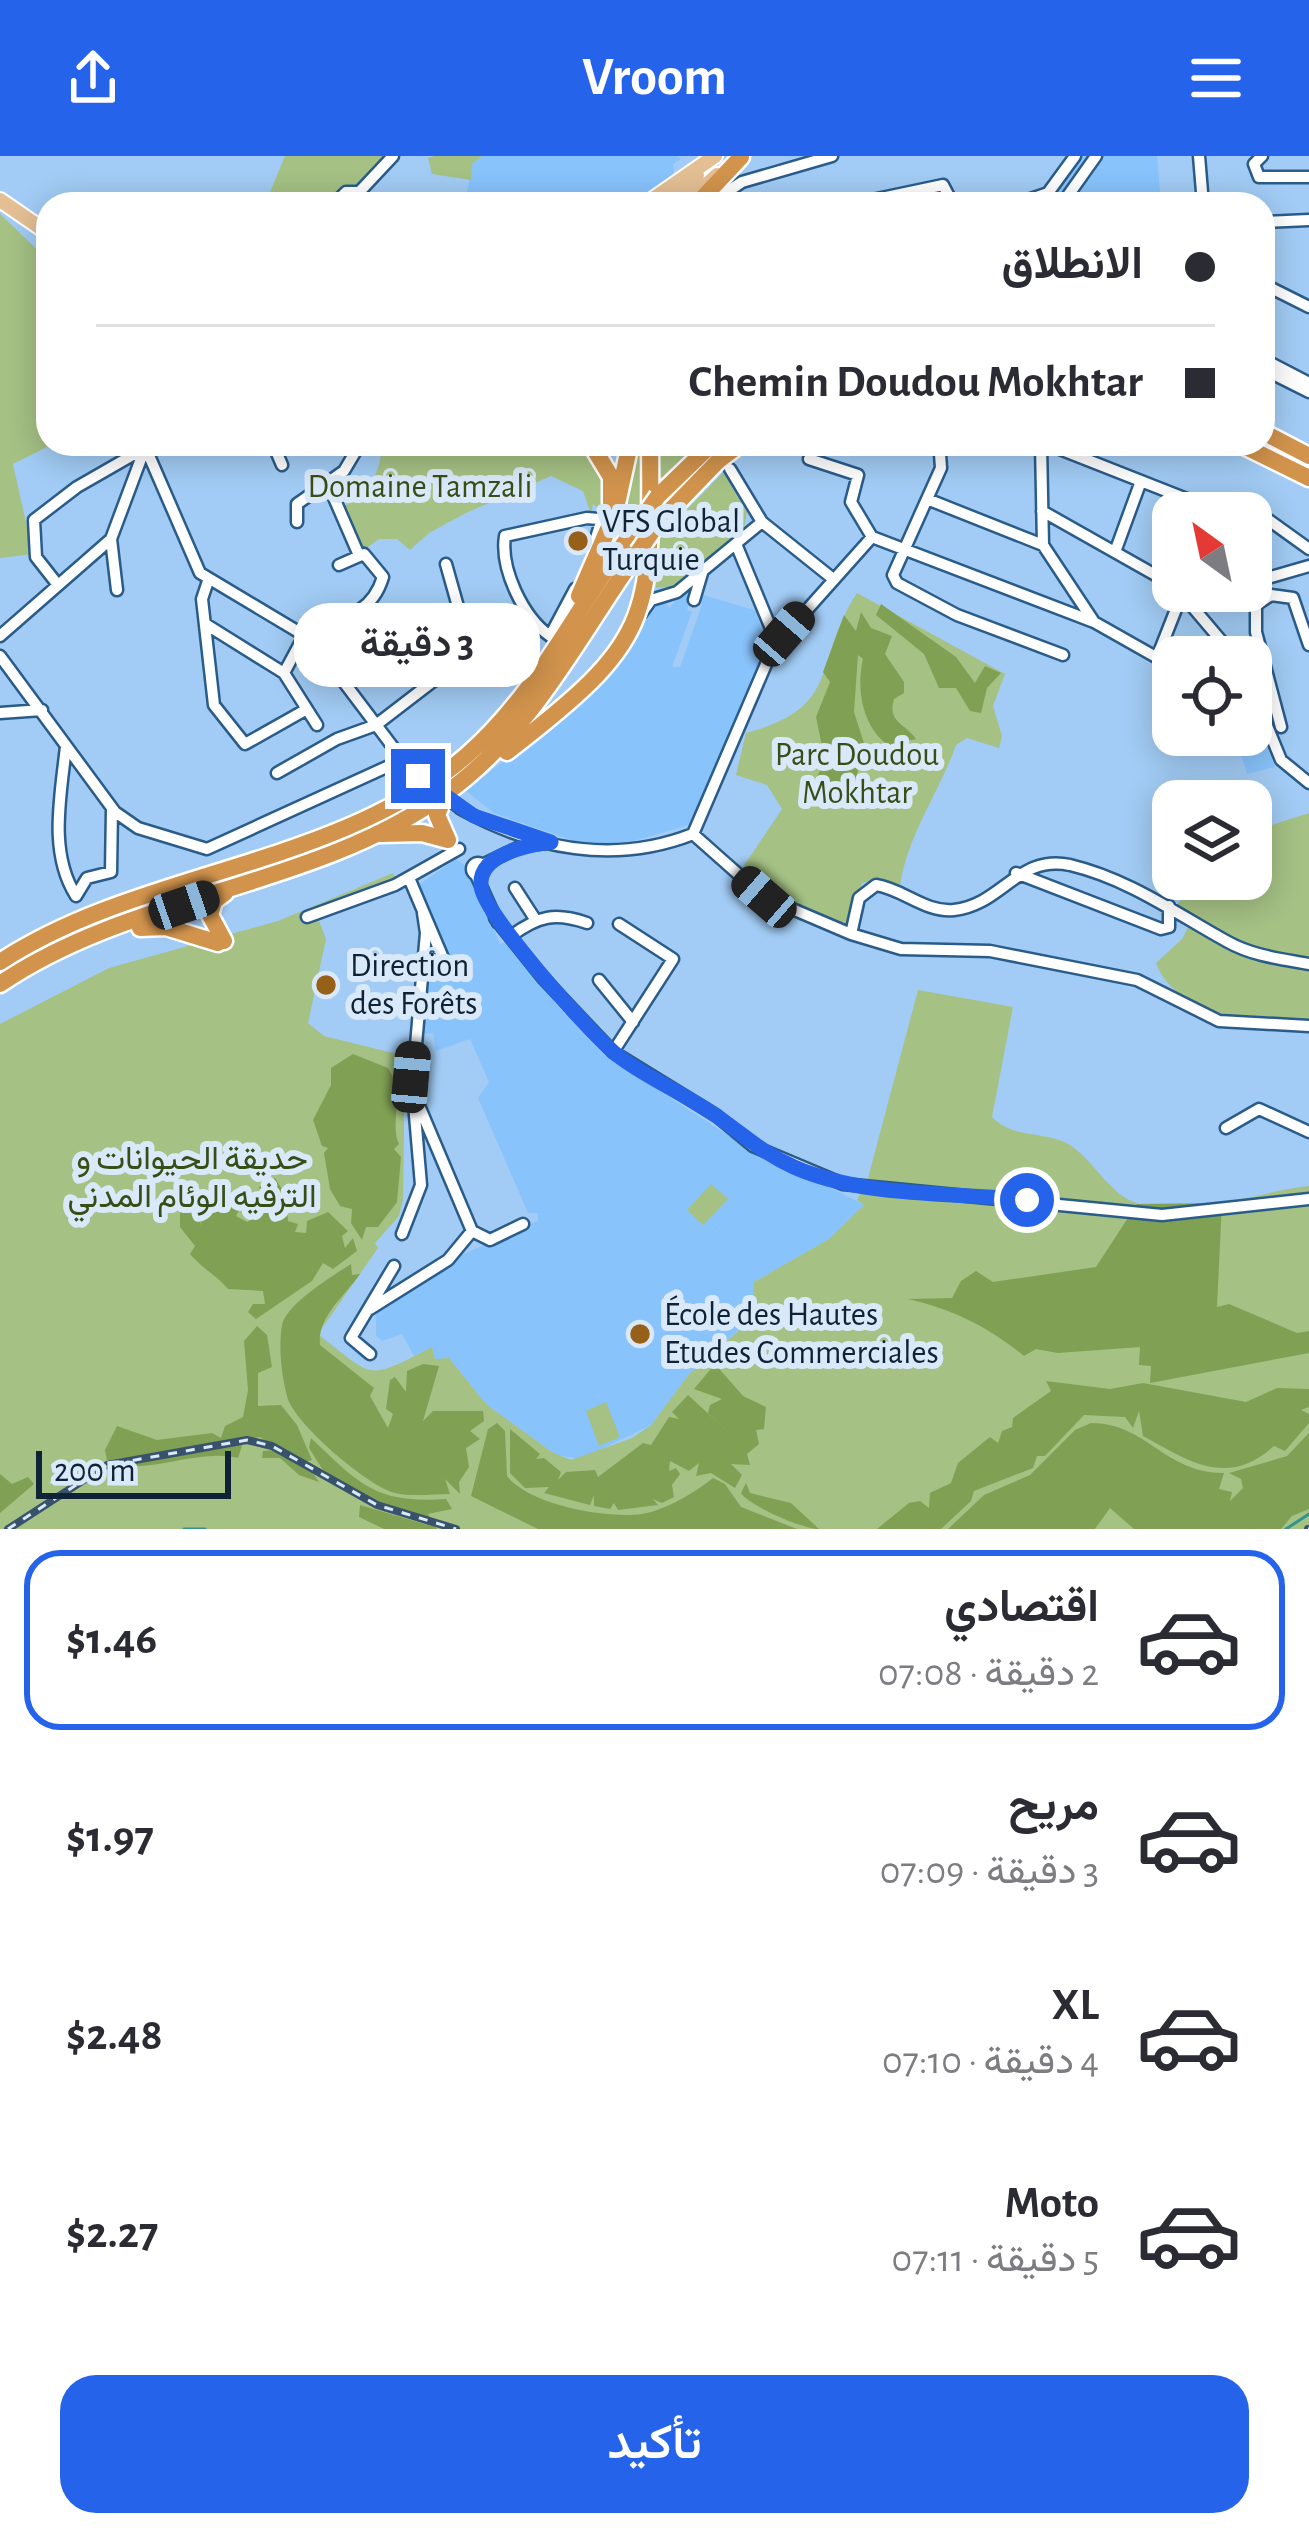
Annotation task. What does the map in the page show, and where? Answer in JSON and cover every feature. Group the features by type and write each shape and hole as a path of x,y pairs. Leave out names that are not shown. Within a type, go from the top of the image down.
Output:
{"highway":[{"path":"709,192 742,157"},
{"path":"1275,438 1309,456"},
{"path":"596,562 611,477 598,456"},
{"path":"506,717 560,632 596,562 615,513 627,456"},
{"path":"0,984 69,946 351,843 489,766 586,686 618,654 636,622 650,573 650,456"},
{"path":"1264,456 1309,478"},
{"path":"458,848 437,820 446,794 544,696 638,552 658,496 720,458"},
{"path":"0,962 77,924 293,847 389,805 446,772 506,717 547,667 649,523 720,458"},
{"path":"351,843 401,831 458,848"},
{"path":"69,946 160,926 221,942 213,930 211,908 220,896 246,883"}],"main road":[{"path":"664,192 717,156"},
{"path":"681,192 717,156"},
{"path":"700,192 742,157"},
{"path":"0,204 36,229"}],"street":[{"path":"346,192 358,192 393,156"},
{"path":"727,192 742,182 832,156"},
{"path":"1049,192 1075,156"},
{"path":"1070,192 1096,156"},
{"path":"1199,156 1203,192"},
{"path":"1262,156 1253,167 1258,177 1309,177"},
{"path":"905,192 943,184 947,192"},
{"path":"1275,222 1309,220"},
{"path":"1275,290 1309,308"},
{"path":"1275,366 1309,387"},
{"path":"1275,374 1309,387"},
{"path":"58,585 36,557 34,520 129,456"},
{"path":"117,590 111,539 140,456"},
{"path":"148,456 187,551 208,581 303,633 404,762 461,809 569,849 612,854 693,834"},
{"path":"279,456 283,465"},
{"path":"297,522 298,504 328,484 354,456"},
{"path":"940,456 940,468 892,574 898,584 957,615 1063,655"},
{"path":"1044,456 1043,545 1094,622"},
{"path":"1075,456 1169,492"},
{"path":"720,458 762,522 832,578"},
{"path":"809,458 858,475 851,502 872,537 1094,622 1152,653"},
{"path":"1115,552 1141,481"},
{"path":"284,674 303,633 347,620 377,595 382,574 358,553 328,484"},
{"path":"926,500 1043,545"},
{"path":"1042,511 1152,574"},
{"path":"605,519 587,563 550,636 524,614 505,536 514,530 605,519"},
{"path":"636,622 651,601 676,592 762,522"},
{"path":"1272,522 1309,549"},
{"path":"693,834 777,643 872,537"},
{"path":"0,636 111,539"},
{"path":"736,544 777,643"},
{"path":"339,566 358,553"},
{"path":"277,773 337,739 376,724 433,682 473,660 446,564"},
{"path":"1272,578 1309,566"},
{"path":"694,600 703,570"},
{"path":"208,581 202,593 214,705 242,742 307,710"},
{"path":"1281,727 1255,608 1266,597 1288,595 1307,626 1309,645"},
{"path":"1197,612 1217,636"},
{"path":"389,616 433,682"},
{"path":"206,625 284,674 317,725"},
{"path":"0,656 112,808 138,828 207,848 404,762"},
{"path":"0,713 42,710"},
{"path":"1272,738 1281,760 1309,783"},
{"path":"66,746 58,822 64,877 76,896 87,878 111,872 112,808"},
{"path":"497,824 524,845"},
{"path":"693,834 764,897 851,934 901,949 990,951 1137,980 1219,1021 1309,1026"},
{"path":"480,872 524,845 551,842"},
{"path":"307,917 409,878 458,848 480,872 495,918 509,939 613,1052 717,1116 753,1147 844,1184 1162,1214 1309,1199"},
{"path":"851,934 859,898 876,885 931,907 955,910 995,896 1016,873 1048,862 1169,906 1241,948 1309,964"},
{"path":"1016,873 1160,928 1169,927 1169,906"},
{"path":"409,878 443,958"},
{"path":"515,889 535,919"},
{"path":"402,1234 422,1185 412,1089 426,933 423,913"},
{"path":"509,939 535,919 561,914 586,923"},
{"path":"613,1052 674,959 619,923"},
{"path":"599,980 633,1022"},
{"path":"412,1089 472,1231 490,1240 524,1224"},
{"path":"1226,1128 1260,1109 1309,1132"},
{"path":"370,1309 448,1260 472,1231"},
{"path":"370,1354 351,1338 394,1266"}],"shaded area":[{"path":"482,156 681,159 673,164 674,173 651,192 467,192 472,164"},
{"path":"1070,156 1157,156 1160,192 1042,192"},
{"path":"683,591 692,594 687,610 692,612 672,667 680,667 702,605 700,594 757,611 761,632 771,634 734,733 692,824 620,845 588,846 494,813 466,791 541,731 629,647 650,605 661,600 670,608"},
{"path":"1241,756 1271,756 1275,767 1247,774"},
{"path":"456,859 468,867 500,944 510,940 556,1004 604,1055 743,1145 865,1205 829,1239 754,1282 751,1319 689,1374 651,1425 581,1459 556,1455 486,1404 449,1358 435,1359 432,1347 414,1356 402,1334 382,1341 376,1336 376,1310 457,1257 538,1221 538,1213 528,1213 478,1098 489,1082 470,1039 436,1051 433,1033 422,1034 430,964 446,959 414,888"}],"green space":[{"path":"285,156 394,156 362,188 270,192"},
{"path":"482,156 472,164 471,180 432,174 428,158"},
{"path":"0,214 36,248 36,452 13,464 33,554 0,558"},
{"name":"Domaine Tamzali","path":"381,456 593,456 602,474 604,511 593,504 591,514 583,491 551,476 466,513 429,533 410,550 397,539 379,539 364,550 339,508 359,497"},
{"path":"631,456 647,456 647,494 640,511 586,594"},
{"path":"658,456 690,456 659,487"},
{"path":"737,458 724,474 747,512 744,528 676,586 656,588 658,540"},
{"name":"Parc Doudou Mokhtar","path":"857,593 1005,674 993,706 1002,736 999,748 967,738 956,745 916,833 900,888 875,880 862,883 848,928 802,909 741,870 782,809 767,785 736,775 746,733 777,722 812,696"},
{"path":"881,604 956,657 975,683 985,666 1001,673 987,688 981,713 970,711 956,688 939,688 924,654 876,615"},
{"path":"861,612 871,628 892,636 885,654 904,682 904,693 894,699 893,713 916,739 888,745 872,728 863,706 863,659 858,655 854,712 868,756 860,763 854,785 838,783 820,792 813,784 825,761 816,717 830,682 823,672 844,615 856,631"},
{"path":"1309,813 1309,1027 1221,1013 1182,996 1156,963 1182,939 1190,924 1177,904 1181,900 1272,900 1272,825"},
{"name":"حديقة الحيوانات و الترفيه الوئام المدني","path":"393,873 400,886 319,921 326,939 308,1023 324,1036 405,1056 399,1216 375,1243 378,1248 318,1334 351,1360 382,1370 432,1347 435,1359 449,1358 486,1404 552,1452 571,1460 632,1438 651,1425 689,1374 751,1320 754,1282 829,1239 864,1205 857,1200 867,1182 918,990 1013,1007 992,1117 1017,1131 1070,1145 1124,1197 1143,1205 1189,1208 1309,1186 1309,1529 0,1529 0,1024 109,968 278,921"},
{"path":"353,1054 388,1068 393,1078 399,1144 394,1149 401,1157 397,1202 378,1227 366,1227 362,1240 351,1223 352,1209 340,1206 330,1189 324,1153 328,1148 322,1146 313,1120 331,1085 331,1068"},
{"path":"275,1178 283,1191 280,1208 287,1209 288,1221 298,1224 295,1232 306,1233 307,1221 328,1212 348,1231 342,1236 345,1248 353,1238 357,1251 333,1269 323,1263 312,1281 256,1319 248,1312 253,1304 265,1304 263,1291 228,1289 195,1259 190,1254 195,1246 180,1227 180,1211 196,1199 204,1200 200,1226 209,1202 238,1199 242,1204 236,1216 247,1222 267,1210 259,1187"},
{"path":"711,1184 728,1199 703,1225 687,1210"},
{"path":"1222,1203 1217,1307 1229,1304 1297,1333 1309,1331 1309,1353 1150,1383 1151,1366 1139,1365 1140,1347 1058,1353 1036,1349 1024,1356 969,1320 908,1299 952,1298 961,1281 976,1271 993,1282 1096,1267 1137,1204"},
{"path":"351,1264 352,1275 360,1274 327,1316 320,1345 374,1388 370,1396 388,1428 393,1414 386,1409 390,1380 395,1377 406,1392 407,1371 423,1364 439,1366 423,1421 433,1411 483,1411 484,1421 470,1431 480,1439 466,1448 469,1467 459,1482 460,1494 445,1479 450,1494 408,1495 383,1488 334,1452 292,1408 280,1349 285,1317"},
{"path":"257,1326 267,1335 272,1367 258,1373 258,1406 281,1405 297,1425 312,1460 305,1462 319,1482 299,1475 280,1458 262,1458 263,1451 277,1450 260,1437 233,1442 242,1446 238,1458 205,1456 135,1466 107,1460 105,1450 117,1426 157,1440 212,1433 221,1438 225,1426 243,1417 248,1390 244,1341"},
{"path":"715,1364 743,1396 766,1407 764,1429 756,1430 759,1444 747,1454 750,1465 731,1464 742,1475 735,1488 711,1473 696,1476 699,1463 689,1471 670,1461 669,1471 676,1468 680,1474 672,1485 674,1497 662,1503 653,1499 658,1505 618,1510 614,1503 610,1509 594,1506 594,1495 590,1505 544,1493 549,1487 525,1488 510,1473 510,1429 540,1454 536,1459 544,1458 561,1472 558,1480 566,1472 595,1470 598,1477 643,1443 651,1445 669,1417 679,1419 672,1412 688,1395 725,1429 708,1413 710,1405 722,1399 694,1389"},
{"path":"1046,1381 1110,1389 1143,1383 1246,1402 1277,1388 1309,1389 1309,1407 1301,1410 1309,1414 1309,1423 1285,1451 1274,1446 1257,1459 1224,1468 1192,1461 1143,1436 1139,1411 1133,1428 1125,1417 1084,1415 1045,1456 1037,1456 1033,1468 974,1491 971,1501 941,1529 877,1529 909,1503 920,1501 929,1508 930,1493 951,1483 958,1463 990,1437 998,1443 1002,1431 1012,1427 1013,1418 1051,1391"},
{"path":"606,1402 620,1437 599,1446 586,1411"},
{"path":"497,1423 505,1431 507,1476 550,1502 590,1512 642,1514 673,1503 713,1478 725,1484 741,1507 797,1529 538,1529 471,1496 488,1429"},
{"path":"1091,1423 1127,1431 1186,1465 1224,1473 1219,1489 1232,1492 1230,1501 1243,1488 1241,1479 1229,1473 1287,1456 1309,1433 1309,1509 1292,1516 1281,1529 1134,1529 1110,1508 1095,1529 948,1529 984,1495 1030,1475 1075,1430"},
{"path":"311,1438 370,1488 402,1498 446,1499 452,1509 428,1514 437,1529 384,1529 359,1517 360,1505 431,1526 363,1502 362,1496 326,1475 309,1448"},
{"path":"0,1474 12,1484 28,1477 34,1484 0,1513"},
{"path":"746,1483 750,1493 791,1503 819,1529 754,1504 741,1493"}],"waterway":[{"path":"1286,1529 1309,1514"},
{"path":"184,1529 205,1529"}],"railway":[{"path":"8,1529 107,1465 247,1440 272,1446 377,1505 456,1529"}],"place":[{"name":"VFS Global Turquie","path":"578,541"},
{"name":"Direction des Forêts","path":"326,985"},
{"name":"École des Hautes Etudes Commerciales","path":"640,1334"}],"route":[{"path":"418,776 474,816 551,842 524,845 496,860 484,870 480,888 495,918 543,978 567,998 613,1052 717,1116 753,1147 796,1168 844,1184 1027,1200"}]}
